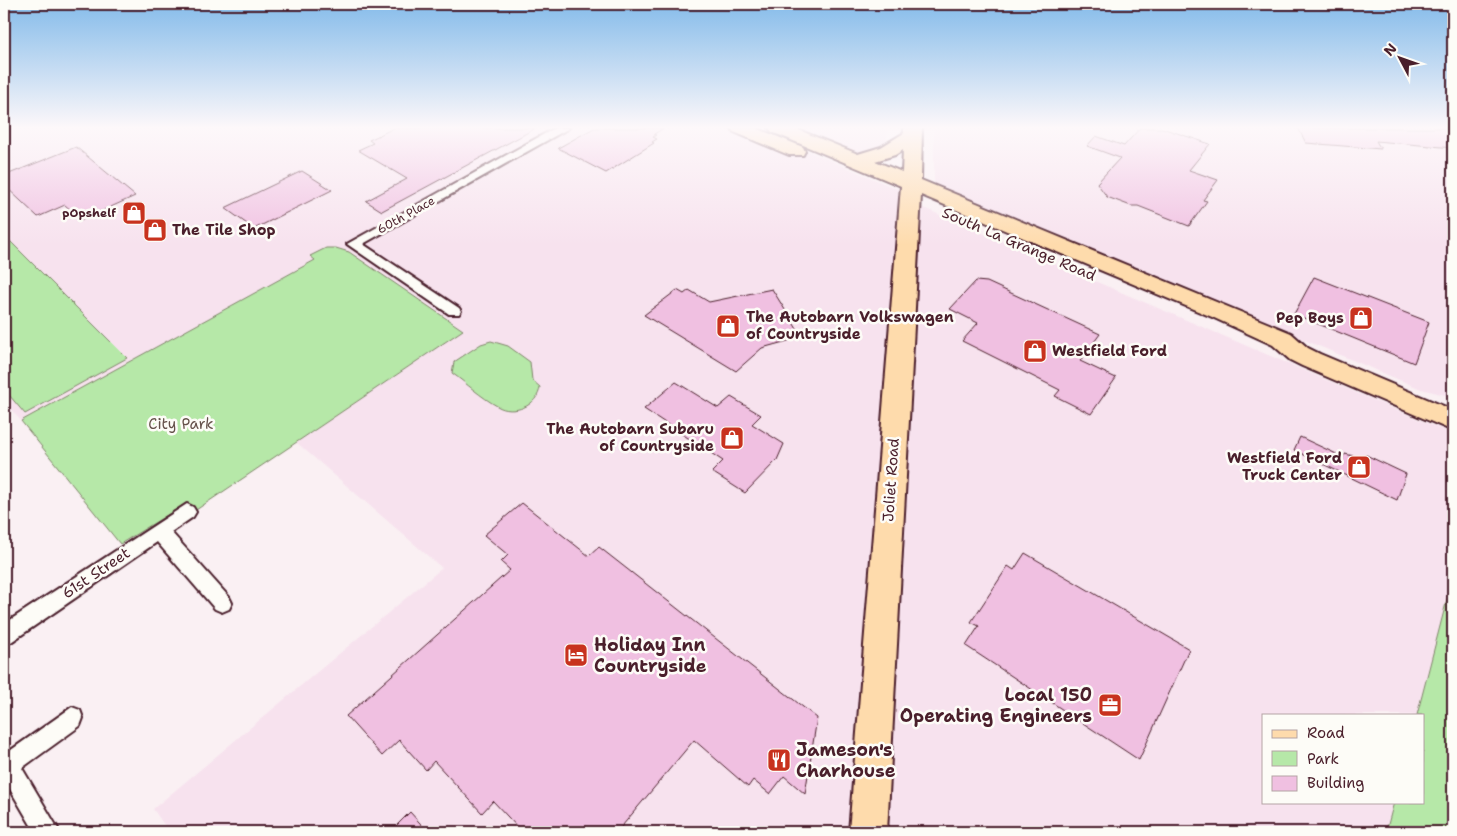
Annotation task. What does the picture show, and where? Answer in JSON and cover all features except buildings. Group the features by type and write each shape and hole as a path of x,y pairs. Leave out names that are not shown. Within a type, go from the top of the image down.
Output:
{"main road":[{"name":"South La Grange Road","path":"848,167 911,190 1272,350 1299,354 1453,421"},
{"name":"South La Grange Road","path":"870,167 911,190"},
{"name":"Joliet Road","path":"868,832 911,167"}],"street":[{"name":"60th Place","path":"454,312 354,244 493,167"},
{"name":"61st Street","path":"4,634 188,512"},
{"path":"159,531 222,603"},
{"path":"48,832 6,767 72,718"}],"shaded area":[{"path":"4,167 846,167 907,193 864,832 169,832 153,809 442,568 296,442 463,330 346,252 336,248 310,256 315,260 21,421 4,401"},
{"path":"934,167 1453,167 1453,397 1421,389 934,184"},
{"path":"919,206 1453,434 1453,576 1417,714 1262,714 1262,804 1393,804 1386,832 887,832"}],"green space":[{"path":"4,235 127,358 25,414 4,389"},
{"name":"City Park","path":"326,248 336,248 349,252 463,330 193,512 185,504 120,544 21,421 315,260 310,256"},
{"path":"491,341 508,346 530,362 532,380 540,387 538,394 530,404 517,409 503,409 480,395 452,373 454,362 481,344"},
{"path":"1453,576 1453,832 1386,832 1393,804 1424,804 1424,714 1417,714"}],"place":[{"name":"pOpshelf","path":"134,213"},
{"name":"The Tile Shop","path":"155,230"},
{"name":"Pep Boys","path":"1361,318"},
{"name":"The Autobarn Volkswagen of Countryside","path":"728,326"},
{"name":"Westfield Ford","path":"1035,351"},
{"name":"The Autobarn Subaru of Countryside","path":"732,438"},
{"name":"Westfield Ford Truck Center","path":"1359,467"},
{"name":"Holiday Inn Countryside","path":"576,655"},
{"name":"Local 150 Operating Engineers","path":"1110,705"},
{"name":"Jameson's Charhouse","path":"779,760"}]}
